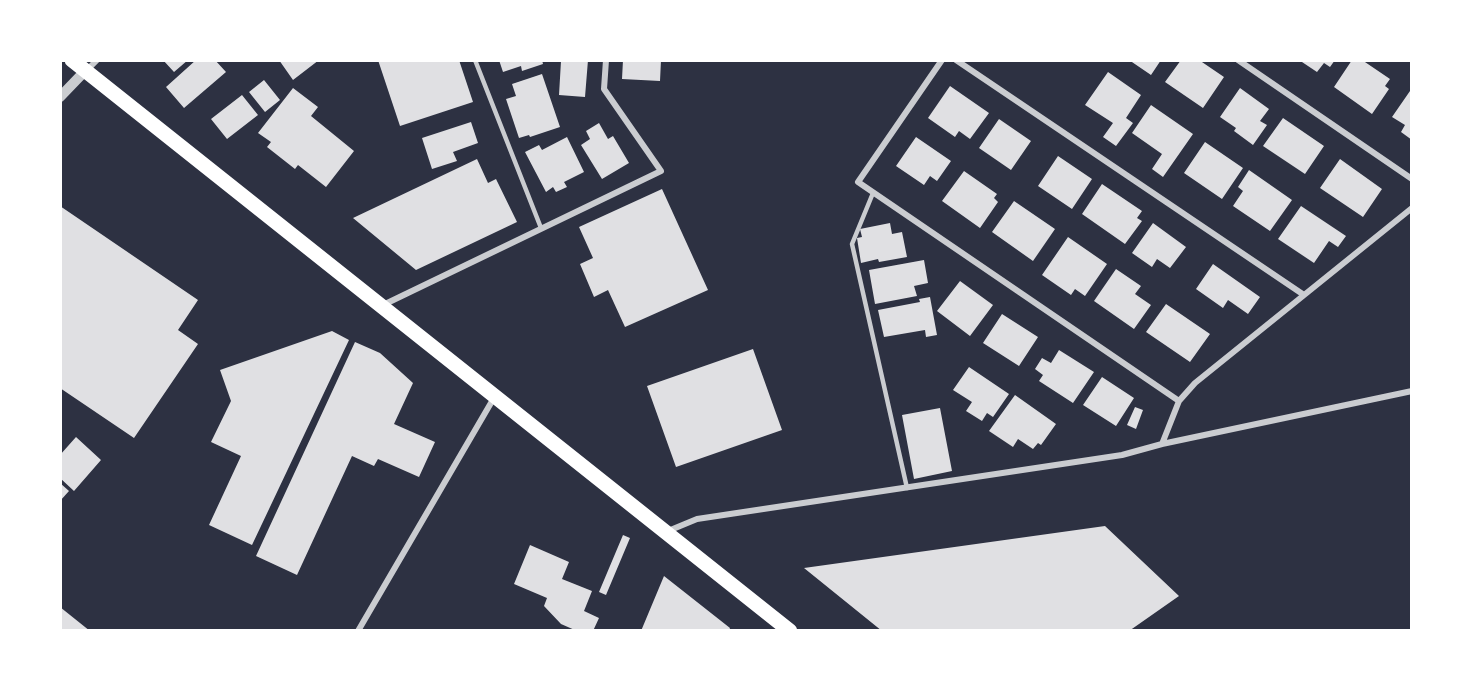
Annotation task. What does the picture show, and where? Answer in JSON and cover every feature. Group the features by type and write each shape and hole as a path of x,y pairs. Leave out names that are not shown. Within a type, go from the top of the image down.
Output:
{"main road":[{"path":"72,60 790,631"}],"street":[{"path":"60,97 97,60"},
{"path":"382,305 661,171 604,89 606,60"},
{"path":"942,60 858,182 1179,401"},
{"path":"956,60 1304,296"},
{"path":"1238,60 1412,179"},
{"path":"1162,444 1179,401 1196,383 1412,208"},
{"path":"664,533 697,519 1122,455 1162,444 1412,391"},
{"path":"358,631 495,396"}],"lane":[{"path":"475,60 541,228"},
{"path":"873,193 852,244 907,488"}],"building":[{"path":"163,60 188,60 174,72"},
{"path":"196,60 214,62 215,60 226,72 184,108 166,87"},
{"path":"279,60 319,60 293,80"},
{"path":"378,60 459,60 473,102 400,126"},
{"path":"499,60 542,60 543,64 522,71 521,66 503,72"},
{"path":"588,60 585,97 559,95 561,61"},
{"path":"623,60 661,60 660,81 622,79"},
{"path":"1129,60 1161,60 1151,75"},
{"path":"1181,60 1199,60 1224,77 1203,108 1165,82"},
{"path":"1299,60 1335,60 1330,67 1324,63 1317,72"},
{"path":"1352,60 1362,60 1390,79 1385,86 1389,89 1372,114 1334,87"},
{"path":"1108,72 1141,95 1126,118 1133,123 1116,146 1103,137 1113,123 1085,105"},
{"path":"542,74 560,127 530,137 529,135 519,138 506,99 516,96 512,84"},
{"path":"264,80 280,100 265,112 249,92"},
{"path":"950,86 989,113 970,139 959,131 955,137 928,118"},
{"path":"293,88 318,107 311,116 354,151 326,187 298,165 295,169 267,147 271,142 258,133"},
{"path":"1240,88 1269,109 1260,121 1267,125 1253,145 1234,131 1236,128 1220,117"},
{"path":"1410,91 1412,92 1412,140 1401,132 1405,125 1392,117"},
{"path":"242,95 258,115 227,139 211,119"},
{"path":"1151,105 1193,134 1163,177 1152,169 1162,154 1132,133"},
{"path":"1283,118 1324,146 1305,174 1263,146"},
{"path":"999,119 1031,141 1011,170 979,148"},
{"path":"471,122 478,143 453,152 457,161 432,169 422,138"},
{"path":"599,123 608,139 613,136 629,163 602,179 581,145 590,139 586,131"},
{"path":"567,137 584,172 564,182 567,187 556,192 553,187 546,192 525,152 539,145 542,150"},
{"path":"916,137 951,161 937,181 930,176 924,185 896,166"},
{"path":"1205,142 1243,168 1222,199 1184,173"},
{"path":"1058,156 1092,179 1072,209 1038,186"},
{"path":"477,159 488,183 496,179 517,222 416,270 353,218"},
{"path":"1340,159 1382,189 1363,217 1320,188"},
{"path":"1249,170 1292,200 1270,231 1233,206 1243,191 1238,187"},
{"path":"964,171 997,194 994,198 998,202 980,228 942,201"},
{"path":"1102,184 1142,211 1137,218 1142,221 1125,244 1082,214"},
{"path":"662,189 708,290 625,327 608,290 594,297 580,264 593,258 579,227"},
{"path":"1014,201 1055,229 1033,261 992,232"},
{"path":"60,206 198,300 178,330 198,344 134,438 60,388"},
{"path":"1301,206 1346,236 1338,247 1329,241 1314,263 1278,239"},
{"path":"890,223 892,234 902,232 907,257 861,263 857,238 862,237 860,229"},
{"path":"1153,223 1186,247 1170,268 1157,259 1152,267 1132,253"},
{"path":"1068,237 1107,264 1085,296 1075,289 1071,295 1042,275"},
{"path":"924,260 928,283 914,286 917,296 875,304 869,270"},
{"path":"1213,264 1260,297 1248,314 1228,300 1223,308 1196,289"},
{"path":"1116,269 1141,286 1135,294 1151,305 1134,329 1094,301"},
{"path":"960,281 993,305 970,336 937,311"},
{"path":"930,297 937,335 926,337 925,330 884,337 878,310 920,302 919,299"},
{"path":"1166,304 1210,334 1190,362 1146,332"},
{"path":"1002,314 1038,337 1019,366 983,343"},
{"path":"332,331 349,340 252,545 209,525 241,456 211,442 231,401 220,370"},
{"path":"355,342 380,353 413,383 394,424 435,442 419,477 378,459 374,466 352,456 297,575 256,556"},
{"path":"753,349 782,430 676,467 647,386"},
{"path":"1059,350 1094,372 1073,403 1039,381 1043,375 1035,369 1042,358 1051,363"},
{"path":"969,367 1009,394 993,417 987,413 982,421 966,411 972,402 953,390"},
{"path":"1102,377 1134,398 1116,426 1083,405"},
{"path":"1015,395 1056,424 1041,445 1038,443 1033,449 1018,439 1013,447 989,431"},
{"path":"1135,407 1143,410 1136,429 1127,425"},
{"path":"940,408 952,471 914,479 902,415"},
{"path":"76,437 101,460 74,491 60,478 60,455"},
{"path":"60,483 69,491 60,501"},
{"path":"1105,526 1179,596 1129,631 882,631 804,568"},
{"path":"623,535 630,538 606,595 599,592"},
{"path":"530,545 569,562 562,579 592,591 584,611 599,618 593,631 577,631 561,624 544,606 547,598 514,584"},
{"path":"664,576 730,628 729,631 641,631"},
{"path":"60,607 90,631 60,631"}]}
